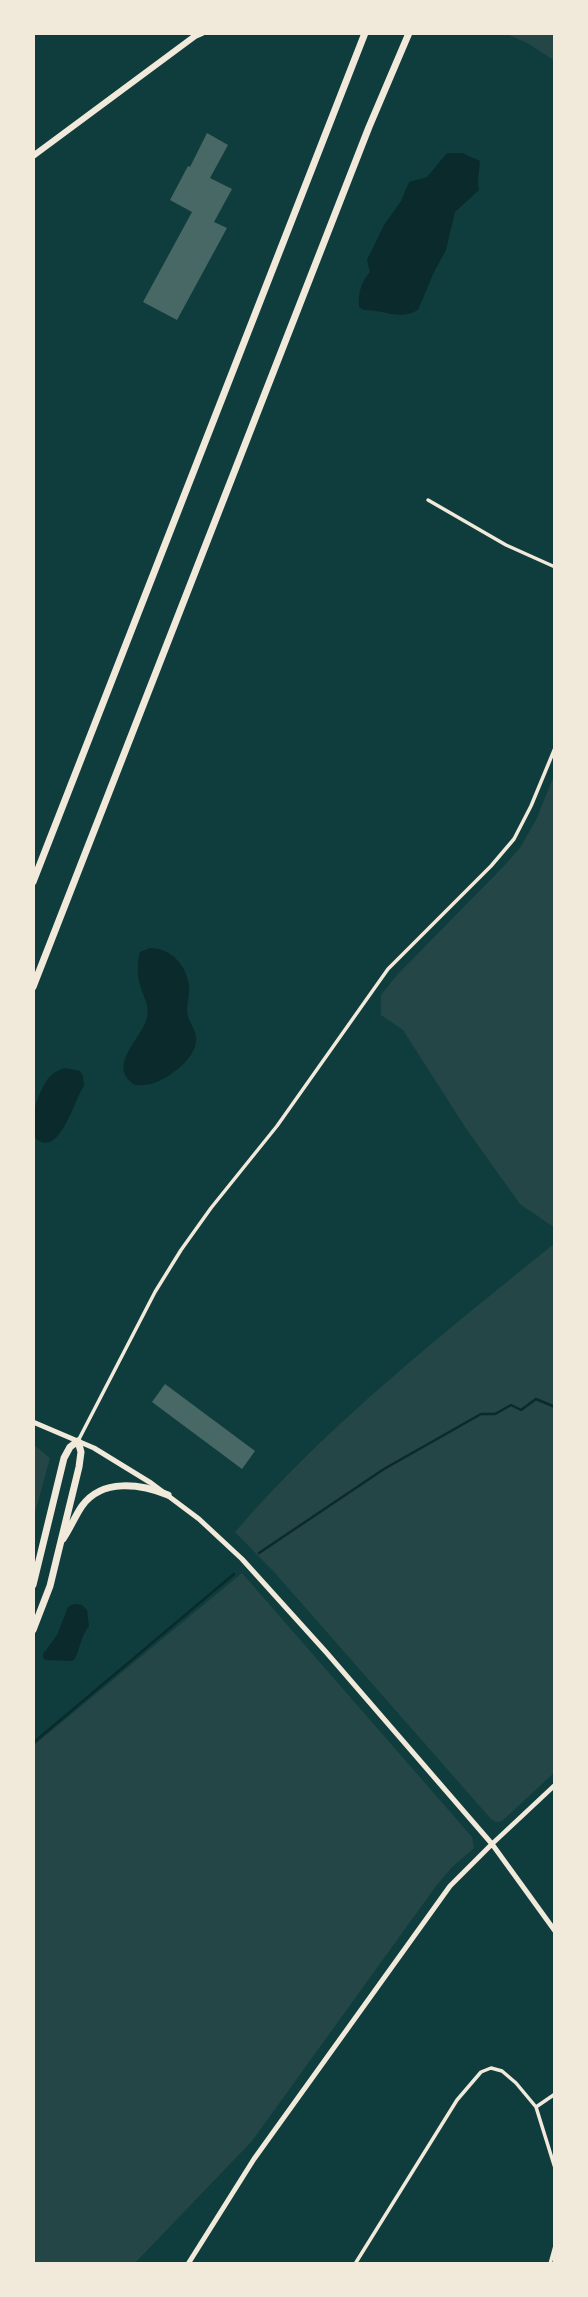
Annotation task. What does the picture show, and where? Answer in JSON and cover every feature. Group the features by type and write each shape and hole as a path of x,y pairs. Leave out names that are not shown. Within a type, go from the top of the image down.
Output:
{"highway":[{"path":"33,882 365,33"},
{"path":"33,987 369,127 409,33"},
{"path":"33,156 198,34"},
{"path":"33,1585 64,1458 70,1447 78,1441 80,1457 60,1543 48,1593 33,1630"},
{"path":"60,1543 81,1507 100,1490 114,1486 132,1486 149,1488 168,1495"}],"main road":[{"path":"33,1422 78,1441 133,1471 212,1530 264,1582 492,1844 555,1931"},
{"path":"188,2264 254,2159 450,1886 492,1844"}],"street":[{"path":"428,499 506,545 555,567"},
{"path":"78,1441 146,1309 181,1250 277,1125 382,977 514,839 555,748"},
{"path":"492,1844 555,1785"},
{"path":"355,2264 457,2100 481,2073 491,2068 502,2071 509,2077 536,2107 555,2168"},
{"path":"536,2107 555,2094"},
{"path":"550,2264 555,2246"}],"shaded area":[{"path":"505,33 555,33 555,61 529,44"},
{"path":"447,153 462,153 480,161 479,190 455,212 446,250 418,310 397,315 364,310 359,307 359,297 362,284 370,272 367,260 384,225 401,201 409,182 427,177"},
{"path":"555,773 555,1228 520,1204 465,1127 403,1030 381,1015 381,995 397,975 520,848 536,820"},
{"path":"150,948 171,954 185,971 189,988 187,1012 196,1034 196,1042 186,1062 172,1073 151,1084 135,1085 124,1069 128,1052 147,1017 148,1008 139,981 138,964 140,952"},
{"path":"65,1068 80,1071 84,1086 61,1132 47,1143 39,1141 32,1129 37,1102 49,1078"},
{"path":"555,1243 555,1772 502,1821 496,1822 275,1573 235,1532 271,1492 348,1416"},
{"path":"33,1444 50,1458 33,1520"},
{"path":"242,1573 472,1837 474,1848 452,1867 436,1886 252,2141 134,2264 33,2264 33,1746"},
{"path":"74,1604 82,1605 87,1610 89,1626 74,1660 46,1660 43,1654 57,1635 68,1607"}],"building":[{"path":"207,133 228,145 210,178 232,189 214,222 227,228 177,320 143,302 192,212 170,200"},
{"path":"165,1384 255,1451 242,1469 152,1402"}],"waterway":[{"path":"259,1553 384,1469 481,1414 495,1414 511,1405 521,1410 536,1399 555,1407"},
{"path":"33,1743 234,1574"}]}
